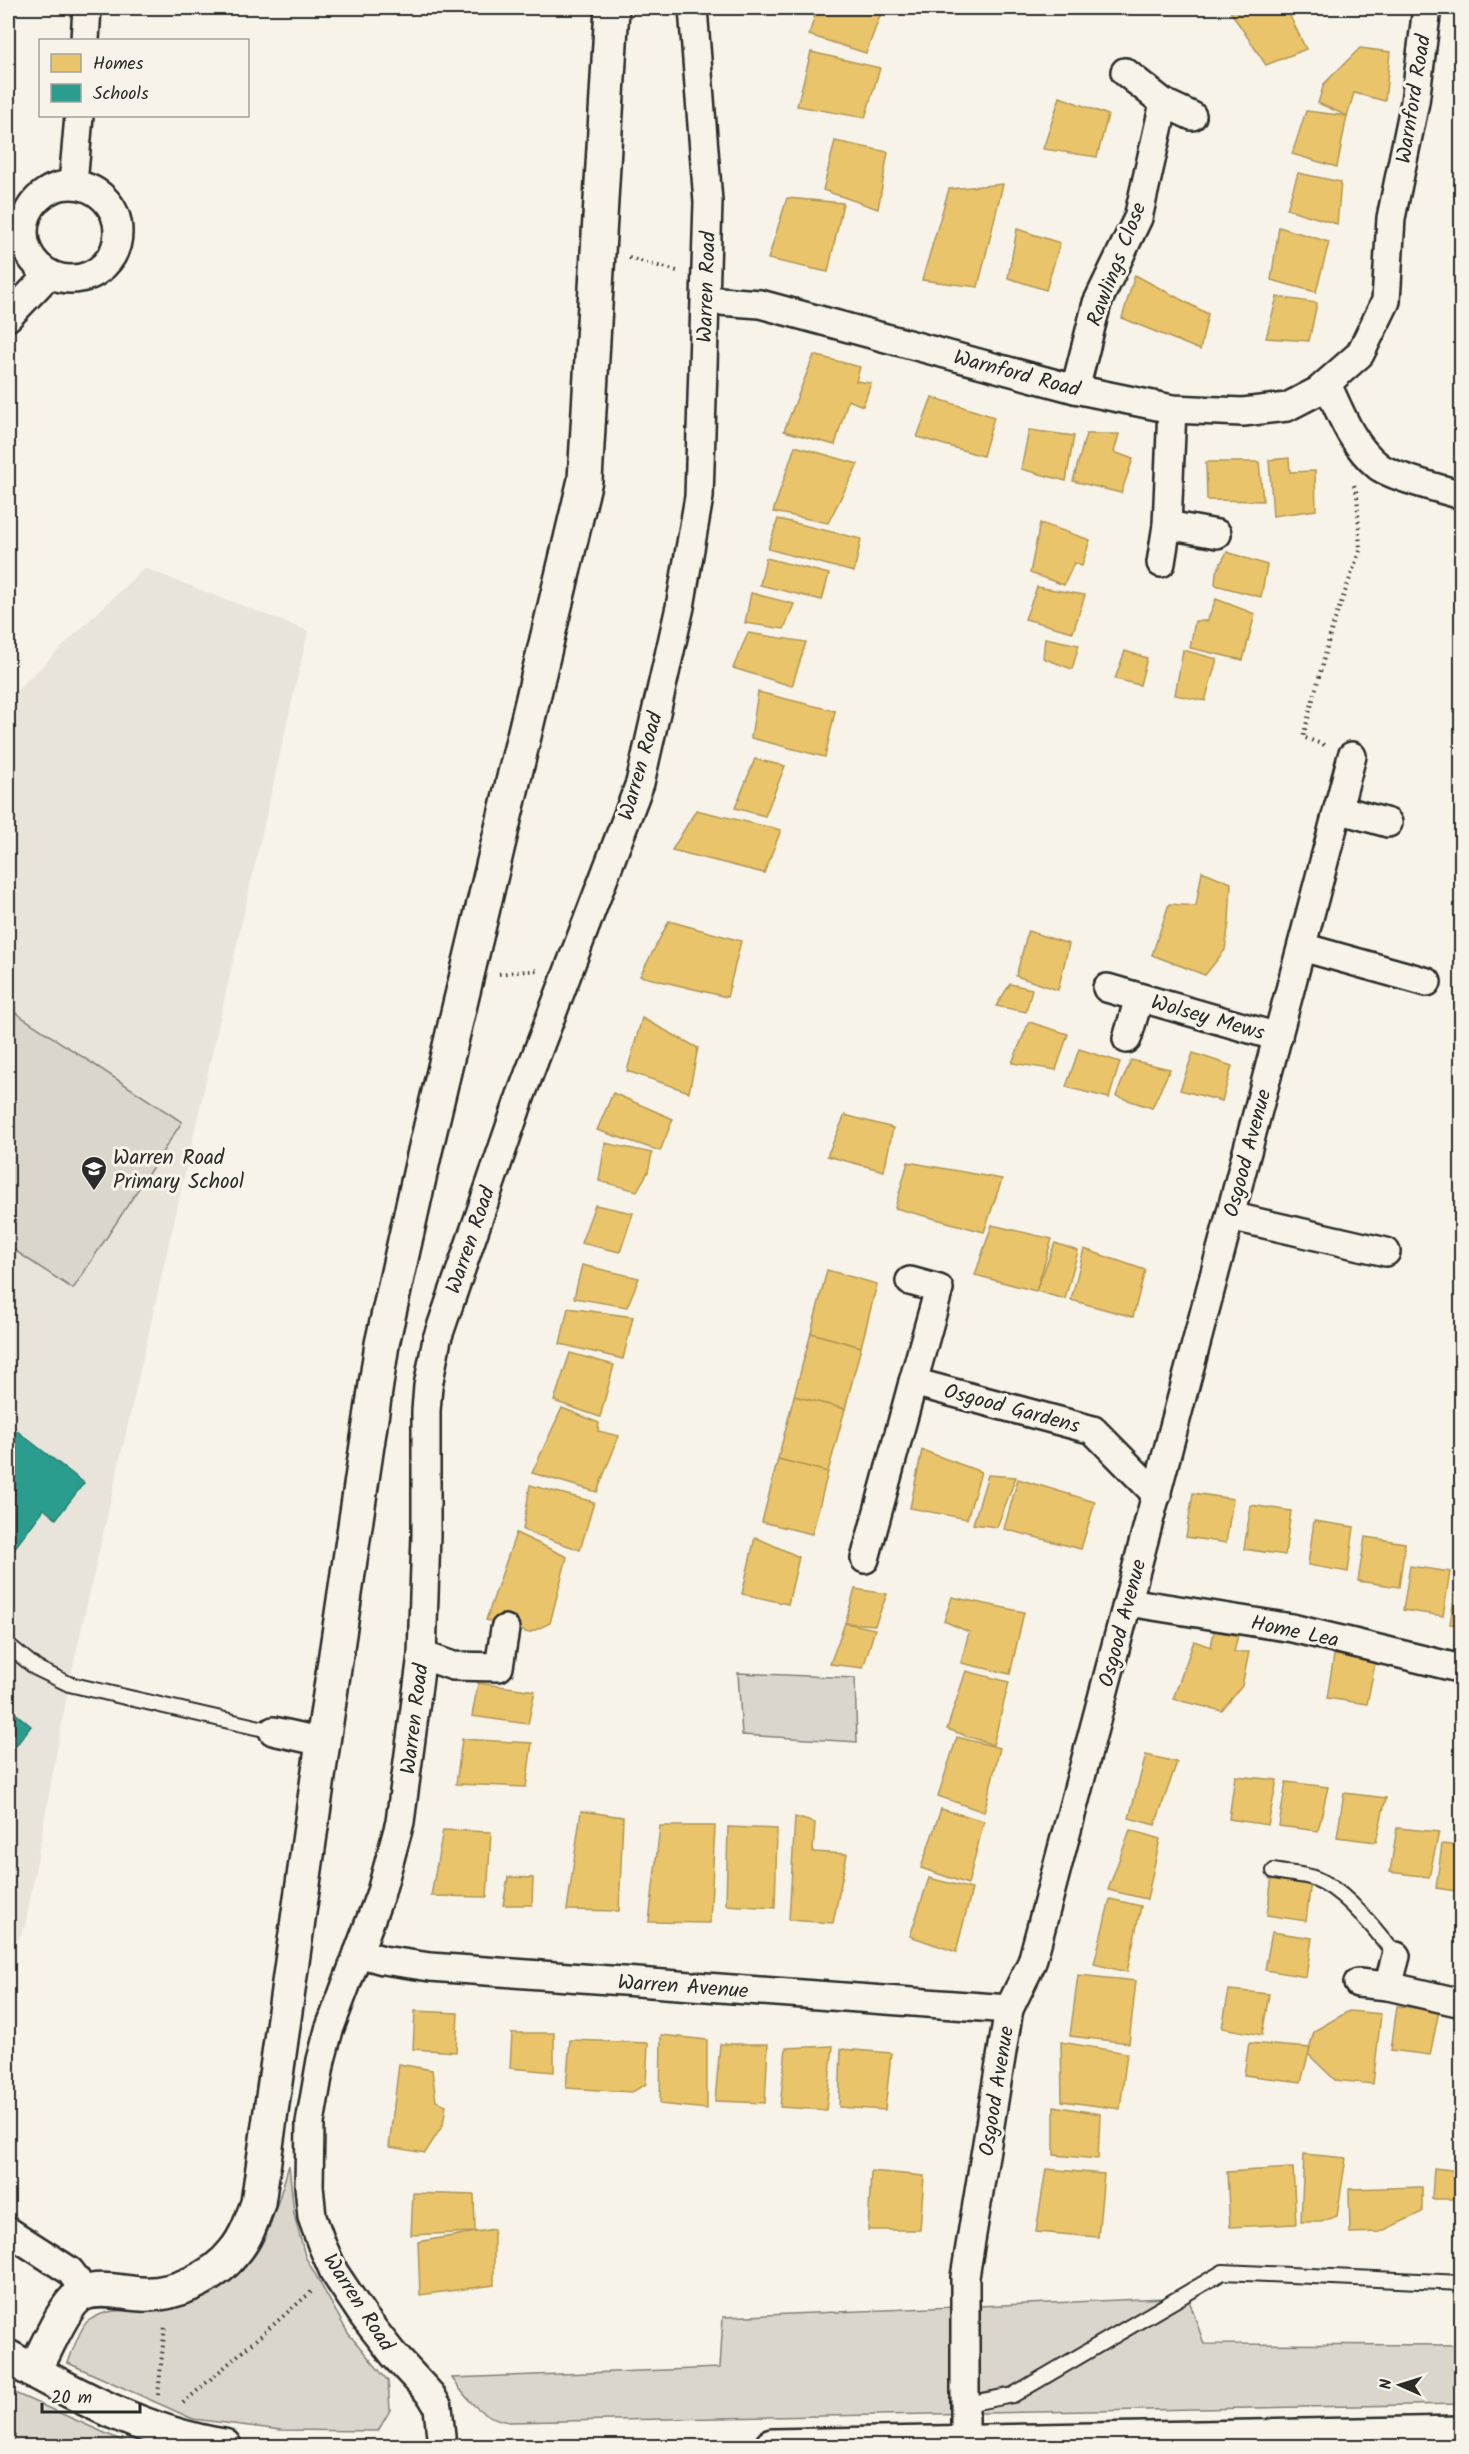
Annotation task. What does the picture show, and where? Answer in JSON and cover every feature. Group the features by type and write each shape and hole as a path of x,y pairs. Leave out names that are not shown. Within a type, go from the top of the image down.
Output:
{"street":[{"path":"85,39 87,8"},
{"path":"224,2446 186,2439 154,2429 21,2365 81,2295 93,2291 144,2294 169,2291 204,2277 234,2253 252,2221 258,2203 382,1344 466,978 585,480 612,8"},
{"name":"Warren Road","path":"442,2446 438,2407 431,2395 386,2345 334,2272 312,2217 309,2186 310,2123 321,2060 329,2030 381,1892 400,1822 422,1655 426,1546 426,1411 437,1339 521,1095 640,783 680,607 699,497 708,202 693,8"},
{"name":"Warnford Road","path":"706,289 1075,388 1172,408 1243,412 1287,407 1327,384 1360,354 1386,301 1391,218 1415,102 1427,8"},
{"path":"1125,72 1164,103 1192,116"},
{"name":"Rawlings Close","path":"1075,388 1097,303 1138,218 1164,103"},
{"path":"73,184 79,117"},
{"path":"73,184 88,187 102,194 112,206 118,221 119,236 115,251 106,264 94,274 80,279 64,279 50,274 36,264 27,251 24,235 25,219 32,205 43,193 57,186 73,184"},
{"path":"8,317 50,274"},
{"path":"1327,384 1351,436 1379,468 1461,495"},
{"path":"1161,563 1167,525 1172,408"},
{"path":"1167,525 1217,534"},
{"name":"Osgood Avenue","path":"965,2444 965,2277 1009,2009 1032,1962 1352,756"},
{"path":"1338,809 1388,823"},
{"path":"1302,947 1427,982"},
{"name":"Wolsey Mews","path":"1107,988 1278,1037"},
{"name":"Wolsey Mews","path":"1127,1039 1139,998"},
{"path":"1230,1216 1386,1252"},
{"path":"866,1559 939,1289 910,1281"},
{"name":"Osgood Gardens","path":"913,1382 1093,1430 1156,1495"},
{"name":"Home Lea","path":"1128,1602 1292,1628 1461,1669"},
{"path":"422,1655 453,1666 499,1667 505,1629"},
{"path":"273,1731 323,1742"},
{"name":"Warren Avenue","path":"358,1953 383,1960 430,1967 1009,2009"},
{"path":"1388,1986 1396,1956"},
{"path":"1358,1983 1388,1986 1461,2003"},
{"path":"8,2231 70,2271 76,2279 81,2295"},
{"path":"772,2446 1461,2433"}],"lane":[{"path":"8,1645 36,1668 69,1684 273,1731"},
{"path":"1274,1871 1315,1878 1332,1888 1374,1926 1396,1956"},
{"path":"966,2404 1013,2395 1223,2272 1461,2283"}],"path":[{"path":"598,250 706,289"},
{"path":"1352,756 1303,737 1332,628 1360,550 1357,494 1353,484"},
{"path":"466,978 570,966"},
{"path":"154,2429 334,2272"},
{"path":"154,2429 169,2291"}],"shaded area":[{"name":"Warren Road Primary School","path":"144,568 308,631 69,1684 25,1927 8,1957 8,699"},
{"path":"8,1008 182,1122 73,1289 8,1246"},
{"path":"738,1673 855,1678 857,1742 742,1735"},
{"path":"289,2165 294,2214 305,2256 348,2333 388,2381 390,2410 378,2431 281,2430 193,2419 68,2363 85,2324 97,2316 122,2310 158,2311 186,2305 212,2293 236,2276 255,2255 265,2237"},
{"path":"1188,2297 1204,2344 1462,2345 1461,2404 509,2422 490,2417 476,2407 452,2378 720,2368 723,2317"},
{"path":"8,2390 134,2446 8,2446"}],"building: Homes":[{"path":"817,8 883,8 866,53 809,35"},
{"path":"1228,8 1286,8 1306,49 1266,65"},
{"path":"1360,48 1390,52 1385,101 1354,93 1347,116 1318,103 1324,84"},
{"path":"811,52 880,68 865,118 797,106"},
{"path":"1060,97 1108,115 1097,157 1043,149"},
{"path":"1306,111 1347,116 1337,167 1292,154"},
{"path":"835,141 888,152 878,209 823,190"},
{"path":"1298,173 1341,182 1337,224 1287,209"},
{"path":"1003,184 978,287 922,280 949,189"},
{"path":"787,198 843,203 828,272 768,259"},
{"path":"1279,227 1329,242 1316,292 1271,280"},
{"path":"1017,229 1060,243 1046,290 1008,278"},
{"path":"1135,275 1208,314 1200,350 1122,318"},
{"path":"1277,297 1317,303 1309,341 1266,338"},
{"path":"814,355 860,367 856,381 871,383 863,406 848,400 835,445 784,431"},
{"path":"932,397 994,417 983,456 917,437"},
{"path":"1029,430 1074,436 1066,481 1021,469"},
{"path":"1086,434 1119,434 1114,452 1133,459 1121,493 1073,481"},
{"path":"795,446 858,464 828,523 773,512"},
{"path":"1289,458 1290,472 1315,471 1316,510 1273,516 1269,460"},
{"path":"1206,462 1259,462 1263,501 1207,500"},
{"path":"778,519 861,539 854,572 768,549"},
{"path":"1040,523 1090,540 1082,566 1074,563 1064,585 1030,573"},
{"path":"1227,552 1267,565 1261,597 1215,585 1216,572"},
{"path":"766,558 829,574 822,600 760,585"},
{"path":"1037,587 1085,595 1073,632 1025,619"},
{"path":"751,593 794,604 784,629 745,623"},
{"path":"1216,599 1255,614 1243,660 1190,648 1195,621 1207,621"},
{"path":"748,633 806,642 792,686 733,668"},
{"path":"1045,638 1079,645 1072,669 1043,658"},
{"path":"1183,650 1217,659 1205,701 1175,695"},
{"path":"1125,651 1147,658 1140,685 1115,679"},
{"path":"758,692 835,711 825,757 751,738"},
{"path":"755,759 785,766 765,816 735,808"},
{"path":"696,810 781,830 764,873 672,850"},
{"path":"1202,871 1231,883 1225,950 1205,975 1152,955 1169,904 1196,906"},
{"path":"669,921 741,941 727,997 640,976"},
{"path":"1028,931 1069,944 1058,990 1016,976"},
{"path":"1010,984 1032,989 1026,1012 996,1006"},
{"path":"642,1018 698,1048 689,1092 627,1071"},
{"path":"1029,1022 1068,1034 1056,1070 1012,1063"},
{"path":"1079,1049 1120,1062 1109,1098 1066,1087"},
{"path":"1193,1053 1232,1066 1222,1101 1180,1090"},
{"path":"1131,1060 1170,1069 1152,1108 1116,1096"},
{"path":"613,1093 673,1119 660,1151 597,1130"},
{"path":"845,1115 893,1128 884,1171 827,1156"},
{"path":"605,1143 652,1153 648,1172 637,1191 599,1181"},
{"path":"908,1162 1002,1179 984,1232 895,1208"},
{"path":"595,1205 633,1213 620,1252 581,1243"},
{"path":"992,1225 1052,1239 1036,1291 975,1275"},
{"path":"1055,1243 1078,1251 1065,1299 1036,1291"},
{"path":"1084,1249 1145,1270 1133,1317 1071,1300"},
{"path":"582,1265 639,1278 627,1307 574,1298"},
{"path":"827,1270 877,1284 861,1347 811,1333"},
{"path":"568,1308 633,1317 623,1359 560,1344"},
{"path":"811,1333 861,1347 845,1409 794,1396"},
{"path":"570,1353 614,1365 600,1417 554,1401"},
{"path":"794,1396 845,1409 828,1472 778,1459"},
{"path":"562,1408 599,1423 598,1431 619,1436 597,1492 532,1473"},
{"path":"922,1450 981,1472 967,1519 910,1508"},
{"path":"778,1459 828,1472 812,1534 762,1522"},
{"path":"988,1475 1016,1477 997,1527 973,1524"},
{"path":"1018,1479 1095,1502 1081,1549 1004,1529"},
{"path":"530,1485 594,1502 580,1550 523,1530"},
{"path":"1193,1493 1233,1499 1226,1543 1186,1537"},
{"path":"1251,1505 1291,1511 1285,1555 1244,1549"},
{"path":"1314,1521 1354,1527 1348,1572 1308,1565"},
{"path":"516,1533 567,1557 550,1623 529,1633 486,1620"},
{"path":"755,1537 799,1557 788,1604 742,1594"},
{"path":"1365,1537 1405,1543 1399,1587 1358,1581"},
{"path":"1410,1566 1450,1572 1443,1616 1403,1610"},
{"path":"1457,1580 1462,1581 1462,1626 1450,1624"},
{"path":"855,1589 887,1594 875,1625 845,1623"},
{"path":"952,1597 1024,1612 1010,1674 961,1663 969,1632 944,1621"},
{"path":"845,1623 875,1629 863,1668 830,1664"},
{"path":"1214,1631 1238,1635 1234,1652 1249,1652 1242,1686 1222,1711 1173,1699 1194,1641 1211,1647"},
{"path":"1334,1655 1376,1659 1367,1704 1327,1698"},
{"path":"966,1671 1009,1682 993,1745 947,1729"},
{"path":"478,1683 535,1691 528,1724 472,1716"},
{"path":"957,1737 1000,1748 984,1812 938,1796"},
{"path":"462,1739 532,1743 526,1787 456,1784"},
{"path":"1146,1755 1177,1762 1155,1825 1129,1818"},
{"path":"1459,1757 1462,1757 1462,1803 1453,1801"},
{"path":"1235,1776 1277,1780 1268,1825 1229,1819"},
{"path":"1286,1782 1328,1787 1318,1831 1279,1826"},
{"path":"1344,1793 1386,1798 1376,1842 1337,1837"},
{"path":"941,1809 984,1821 968,1884 921,1868"},
{"path":"581,1811 623,1817 619,1911 567,1910"},
{"path":"795,1817 815,1823 813,1852 847,1854 833,1923 789,1920"},
{"path":"660,1826 715,1826 710,1923 649,1922"},
{"path":"728,1827 777,1829 775,1908 726,1905"},
{"path":"1397,1828 1439,1832 1429,1877 1390,1872"},
{"path":"443,1830 491,1832 487,1897 431,1896"},
{"path":"1130,1830 1160,1839 1147,1899 1108,1890"},
{"path":"1442,1844 1462,1846 1462,1892 1436,1888"},
{"path":"1272,1876 1311,1881 1306,1921 1267,1915"},
{"path":"508,1877 533,1878 532,1905 503,1905"},
{"path":"929,1878 972,1889 956,1952 910,1936"},
{"path":"1110,1899 1141,1906 1127,1972 1094,1964"},
{"path":"1272,1932 1312,1938 1306,1977 1265,1970"},
{"path":"1078,1975 1136,1981 1129,2043 1070,2036"},
{"path":"1229,1990 1269,1994 1262,2035 1222,2028"},
{"path":"1397,2006 1439,2011 1430,2055 1391,2050"},
{"path":"415,2011 458,2013 456,2052 413,2049"},
{"path":"1349,2011 1381,2014 1373,2084 1335,2080 1308,2054 1314,2031"},
{"path":"512,2033 554,2033 554,2072 510,2068"},
{"path":"661,2035 707,2040 707,2109 660,2104"},
{"path":"570,2040 648,2043 646,2084 632,2092 566,2088"},
{"path":"1061,2042 1127,2053 1120,2109 1062,2101"},
{"path":"1249,2043 1310,2048 1301,2082 1244,2075"},
{"path":"720,2044 768,2044 765,2103 715,2101"},
{"path":"833,2046 826,2110 780,2107 786,2048"},
{"path":"841,2049 891,2053 885,2110 839,2107"},
{"path":"399,2064 432,2070 436,2101 446,2105 443,2125 425,2153 389,2147"},
{"path":"1054,2106 1100,2114 1098,2159 1054,2155"},
{"path":"1304,2154 1346,2158 1337,2216 1321,2222 1301,2222"},
{"path":"1293,2168 1296,2224 1230,2227 1227,2172"},
{"path":"1434,2168 1460,2171 1460,2199 1432,2199"},
{"path":"1046,2169 1104,2174 1098,2237 1036,2232"},
{"path":"871,2171 924,2176 920,2230 868,2230"},
{"path":"1422,2187 1422,2212 1380,2232 1350,2233 1349,2189"},
{"path":"413,2193 474,2195 475,2232 411,2235"},
{"path":"494,2229 494,2285 420,2295 418,2242"}],"building: Schools":[{"path":"8,1424 84,1483 56,1519 44,1509 8,1557"},
{"path":"8,1707 31,1726 8,1756"}],"place":[{"name":"Warren Road Primary School","path":"94,1192"}]}
